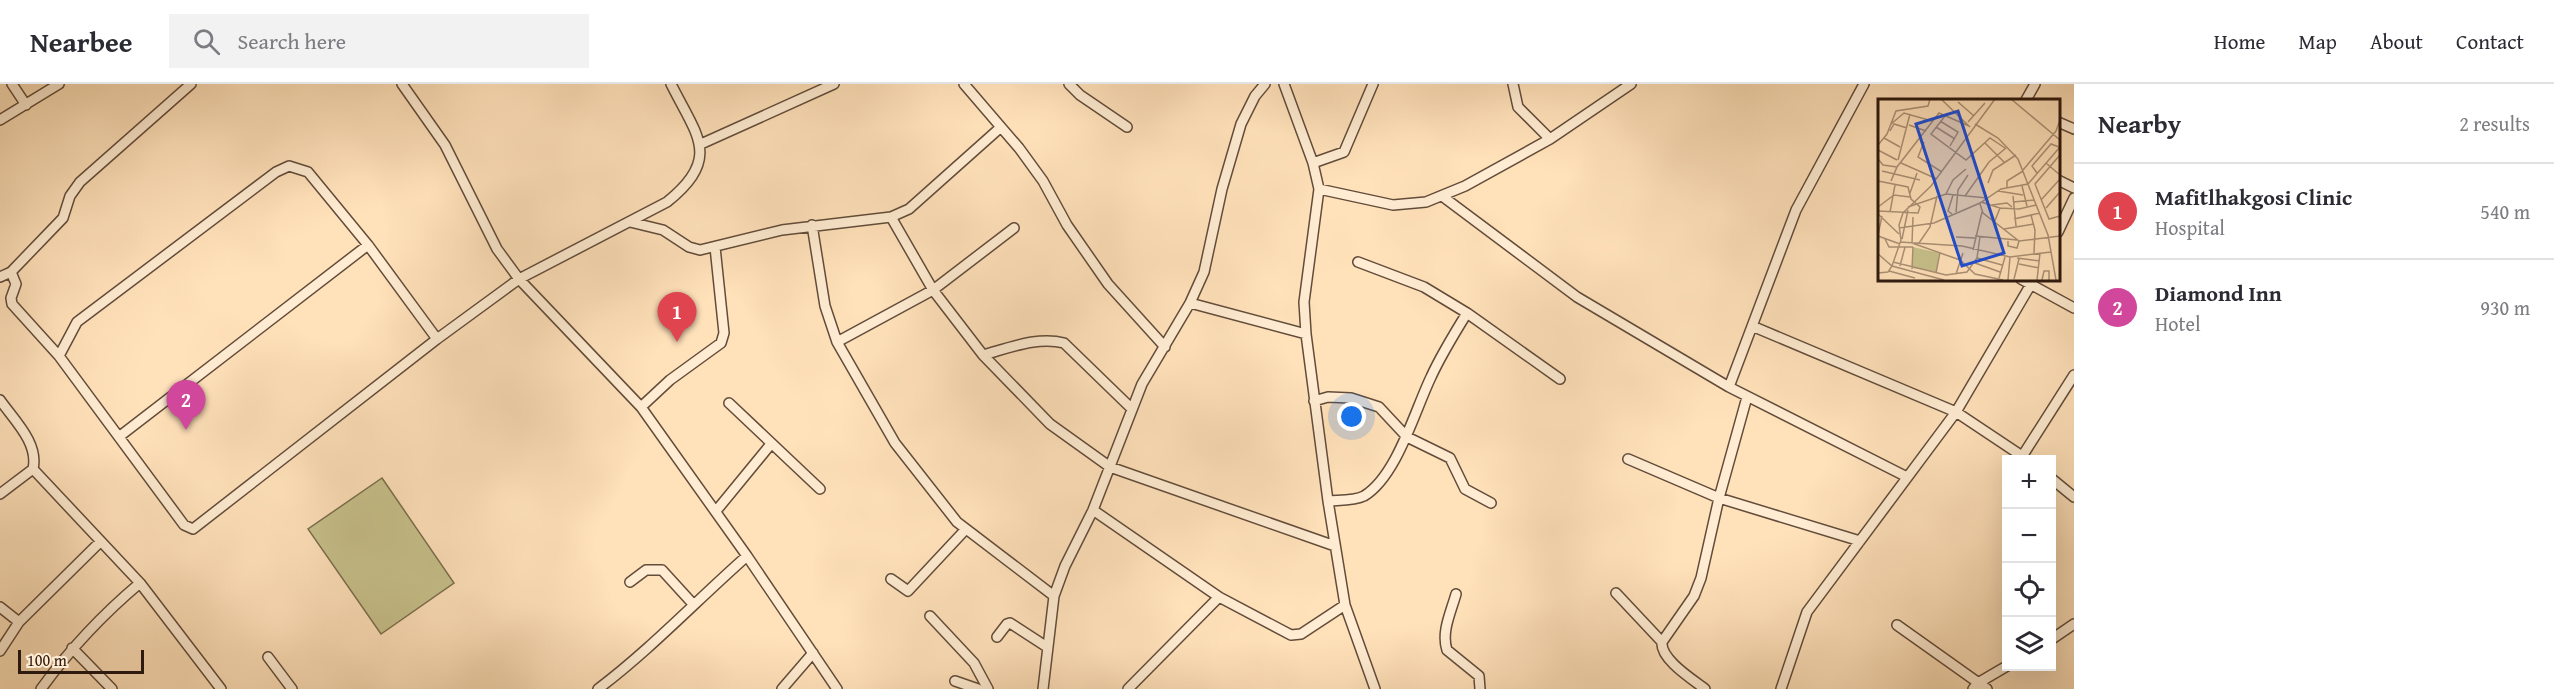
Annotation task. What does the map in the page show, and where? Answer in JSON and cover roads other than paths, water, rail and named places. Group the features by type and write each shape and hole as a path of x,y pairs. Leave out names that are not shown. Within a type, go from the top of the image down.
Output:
{"street":[{"path":"12,84 26,105"},
{"path":"0,120 59,84"},
{"path":"0,277 11,272 63,218 70,196 80,182 191,84"},
{"path":"402,84 445,145 497,249 519,279 641,407 747,556 837,689"},
{"path":"11,272 16,284 11,298 12,304 59,356 184,525 193,529 437,339 519,279 667,202 686,187 699,162 701,144 671,84"},
{"path":"701,144 834,84"},
{"path":"964,84 1043,181 1067,225 1108,284 1166,347"},
{"path":"1068,84 1127,127"},
{"path":"1043,689 1054,596 1065,566 1093,510 1142,384 1166,347 1204,272 1222,189 1241,124 1255,96 1265,84"},
{"path":"1284,84 1313,163 1319,189 1305,290 1306,334 1328,501 1345,605 1376,689"},
{"path":"1313,163 1344,152 1373,84"},
{"path":"1513,84 1518,107 1550,139"},
{"path":"1319,189 1393,205 1426,202 1442,196 1550,139 1631,84"},
{"path":"1729,387 1798,206 1864,84"},
{"path":"2027,99 2035,84"},
{"path":"2059,122 2074,129"},
{"path":"630,222 663,230 689,247 700,250 782,230 891,217 909,209 1001,127"},
{"path":"59,356 77,322 276,172 289,166 308,172 368,245 437,339"},
{"path":"2059,180 2074,188"},
{"path":"1442,196 1562,288 1729,387 1907,477"},
{"path":"2059,230 2074,198"},
{"path":"891,217 933,290 983,355 1050,424 1110,467 1335,546"},
{"path":"812,225 825,306 837,342 895,443 957,522 1054,596"},
{"path":"837,342 933,290 1014,228"},
{"path":"120,436 368,245"},
{"path":"641,407 670,380 721,343 724,333 715,247"},
{"path":"1358,262 1424,287 1467,313 1560,379"},
{"path":"1781,689 1807,612 1956,412 2033,282 2074,308"},
{"path":"1190,303 1306,334"},
{"path":"1328,501 1356,499 1364,496 1383,476 1407,437 1430,378 1467,313"},
{"path":"1752,326 1956,412 2022,455"},
{"path":"983,355 1034,342 1054,340 1064,343 1131,408"},
{"path":"2026,455 2074,375"},
{"path":"1314,401 1328,397 1365,401 1379,407 1407,437 1450,458 1465,489 1491,503"},
{"path":"1662,642 1694,596 1701,578 1719,498 1748,397"},
{"path":"0,400 32,445 35,456 33,469 0,494"},
{"path":"729,403 820,489"},
{"path":"716,512 771,444"},
{"path":"1628,459 1719,498 1860,541"},
{"path":"33,469 140,583 221,689"},
{"path":"2056,482 2074,497"},
{"path":"1093,510 1220,597 1277,629 1296,636 1306,632 1345,605"},
{"path":"891,579 908,591 966,528"},
{"path":"0,651 19,622 100,542"},
{"path":"598,689 637,660 693,604 747,556"},
{"path":"630,582 646,570 662,570 693,604"},
{"path":"41,689 72,648 108,610 140,583"},
{"path":"1616,593 1662,642 1667,656 1705,689"},
{"path":"1456,594 1445,636 1446,645 1448,651 1479,676 1480,689"},
{"path":"1128,689 1220,597"},
{"path":"0,607 19,622"},
{"path":"930,616 974,663 988,689"},
{"path":"997,637 1006,624 1010,623 1047,646"},
{"path":"2056,636 2074,624"},
{"path":"1897,625 1976,686 1987,689"},
{"path":"72,648 112,689"},
{"path":"782,689 813,653"},
{"path":"268,657 292,689"},
{"path":"1976,686 2002,669"},
{"path":"955,681 978,689"}],"place":[{"name":"Mafitlhakgosi Clinic","path":"677,342"},
{"name":"Diamond Inn","path":"186,430"}]}
